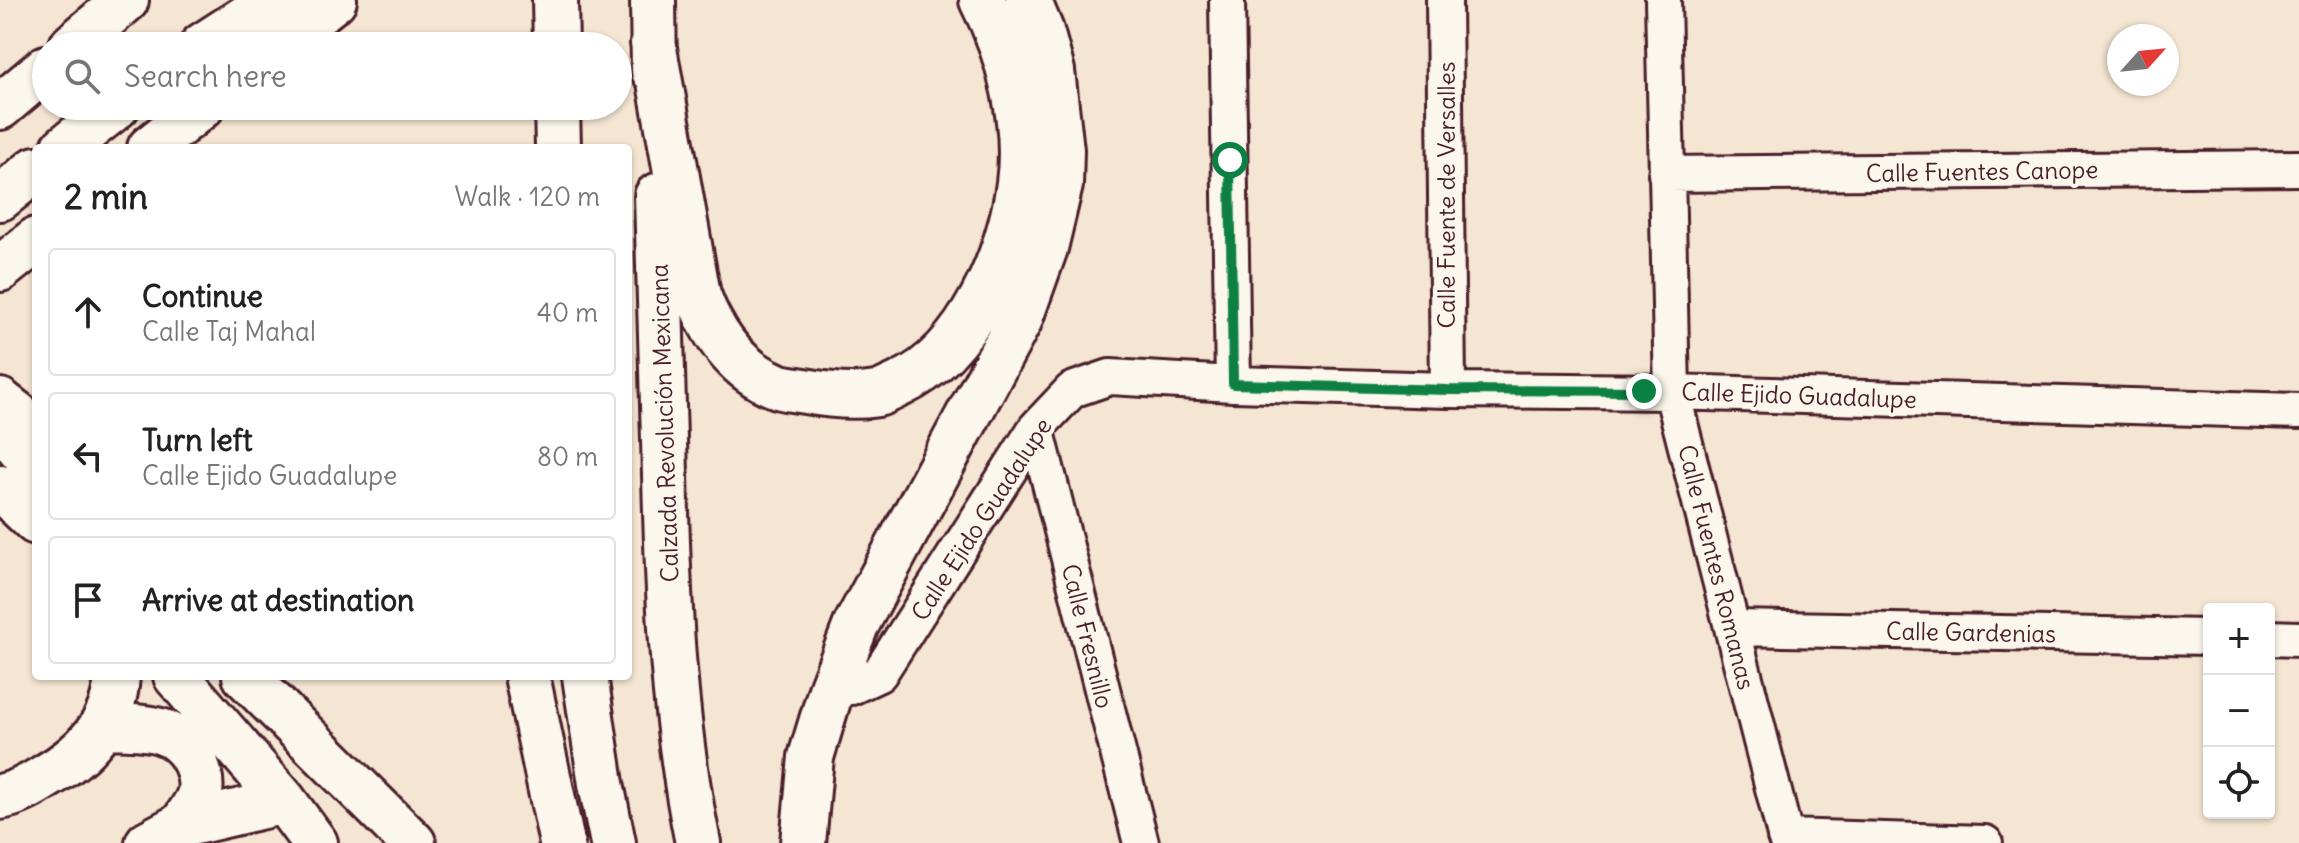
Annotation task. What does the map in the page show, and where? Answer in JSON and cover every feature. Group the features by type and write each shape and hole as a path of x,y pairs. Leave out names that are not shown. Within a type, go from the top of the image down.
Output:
{"main road":[{"path":"88,32 126,0"},
{"path":"195,32 224,0"},
{"path":"224,32 273,0"},
{"path":"293,32 334,0"},
{"path":"555,0 556,32"},
{"name":"Calzada Revolución Mexicana","path":"653,0 667,536 675,693 686,786 698,843"},
{"path":"653,43 698,295 709,324 731,354 775,385 820,394 880,393 928,369 965,329 994,273 1011,219 1019,181 1020,143 1015,97 1003,47 982,0"},
{"path":"803,843 811,757 832,687 856,625 1019,321 1045,248 1060,185 1061,150 1052,71 1028,0"},
{"path":"0,107 32,80"},
{"path":"69,144 99,120"},
{"path":"155,144 185,120"},
{"path":"557,120 558,144"},
{"path":"0,198 32,172"},
{"path":"0,269 32,243"},
{"path":"0,401 26,462 32,498"},
{"path":"0,423 26,462"},
{"path":"0,797 26,789 74,759 104,726 117,680"},
{"path":"179,680 284,801 315,843"},
{"path":"249,680 413,843"},
{"path":"528,680 562,843"},
{"path":"586,680 613,843"},
{"path":"104,726 161,731 175,736 185,744 196,763 200,793 165,834"},
{"path":"165,834 284,801"}],"street":[{"path":"1227,0 1233,384"},
{"name":"Calle Fuente de Versalles","path":"1444,0 1448,390"},
{"name":"Calle Fuentes Romanas","path":"1663,0 1672,392 1786,840"},
{"name":"Calle Fuentes Canope","path":"1666,174 2299,168"},
{"name":"Calle Ejido Guadalupe","path":"832,687 851,687 879,674 1036,428 1072,390 1110,377 1233,384 1672,392 2299,411"},
{"name":"Calle Fresnillo","path":"1036,428 1141,843"},
{"name":"Calle Gardenias","path":"1734,628 2203,637"},
{"path":"2275,638 2299,639"},
{"path":"1786,840 1985,843"}],"route":[{"path":"1230,160 1233,384 1644,391"}]}
